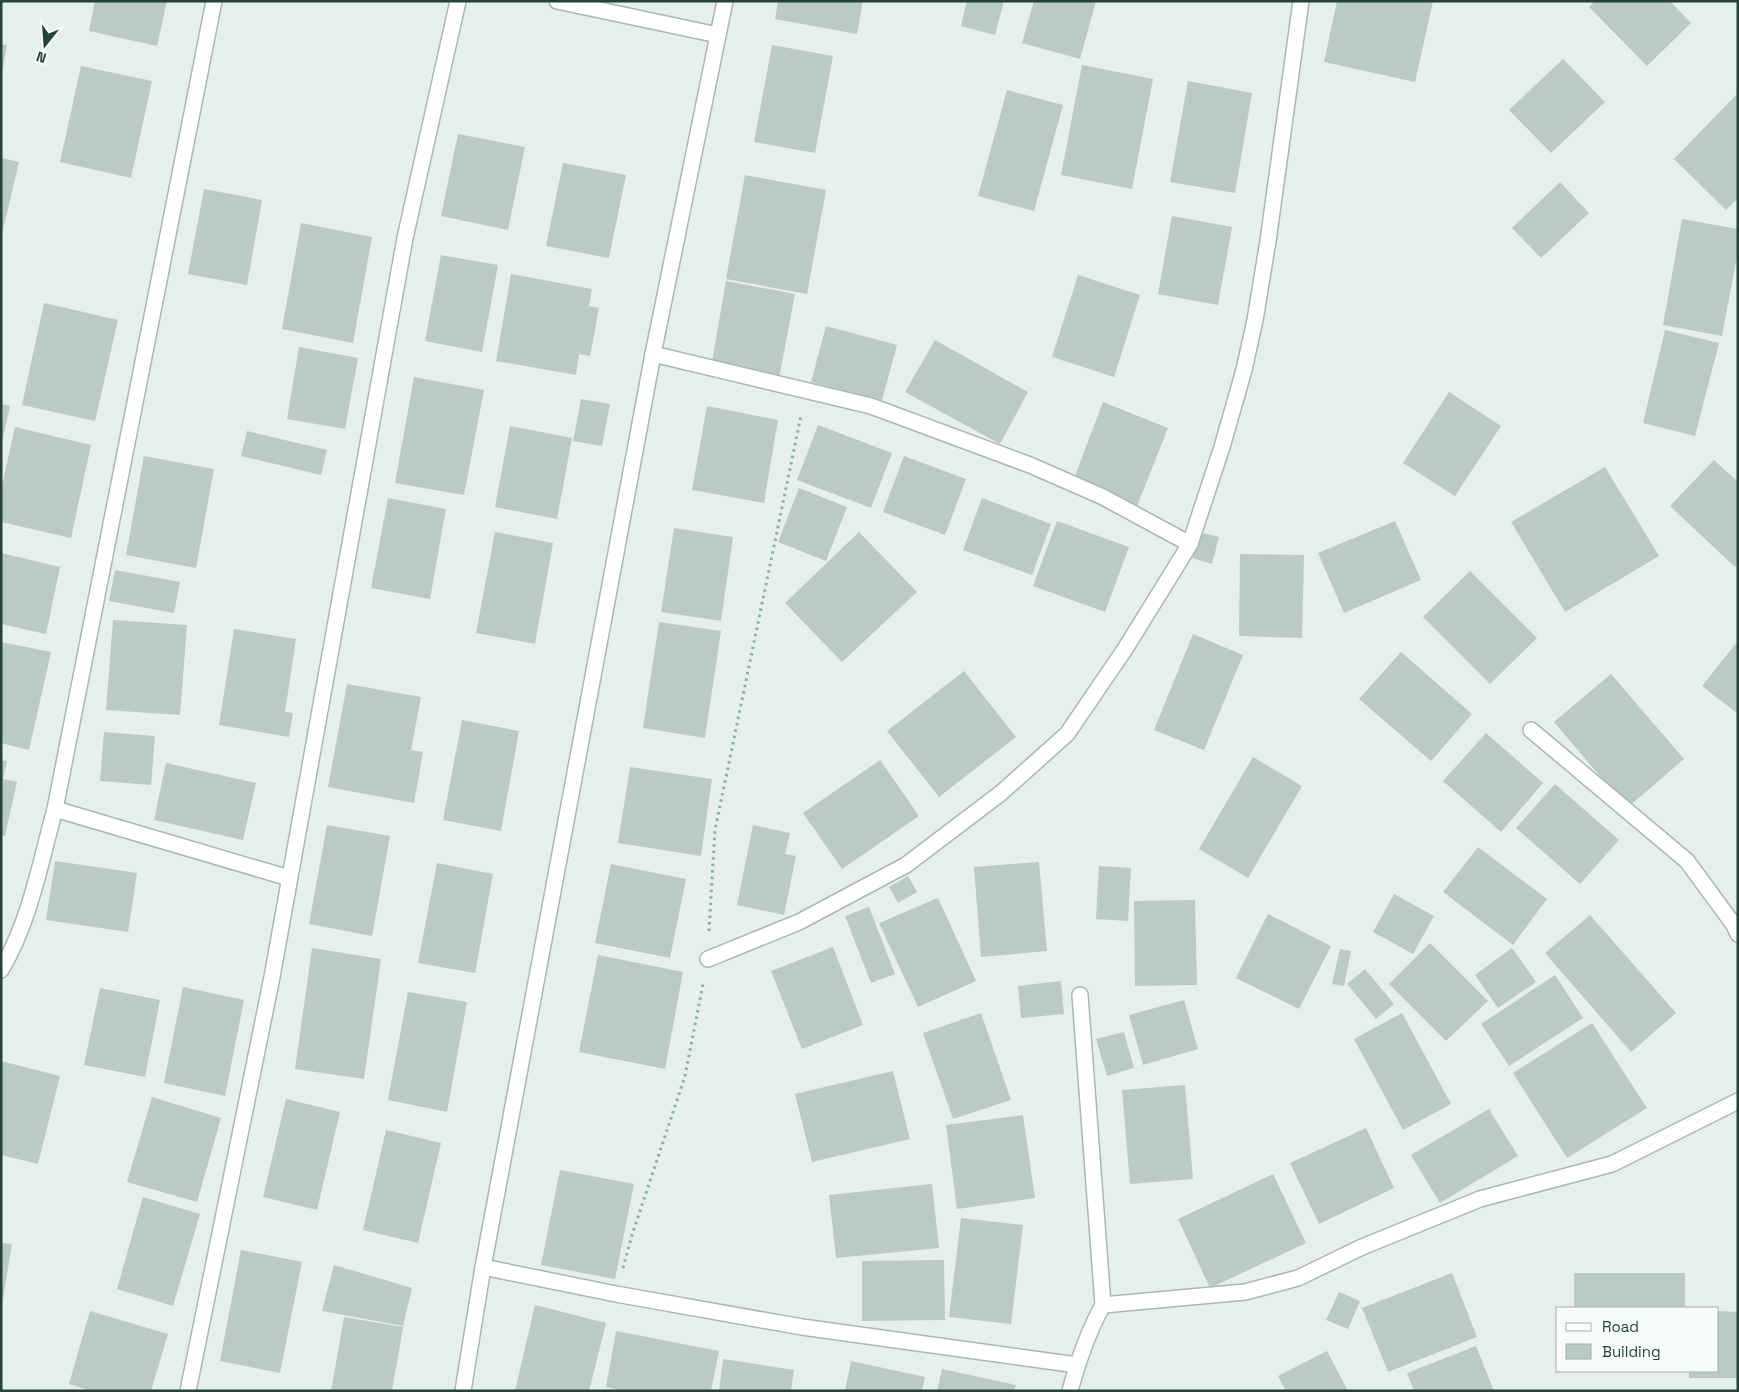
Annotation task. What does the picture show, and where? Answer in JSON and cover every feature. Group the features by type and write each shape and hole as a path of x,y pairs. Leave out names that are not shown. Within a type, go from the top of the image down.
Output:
{"street":[{"path":"1,970 14,949 26,915 55,809 214,1"},
{"path":"188,1391 270,987 405,238 458,1"},
{"path":"557,1 718,35"},
{"path":"463,1391 483,1267 654,354 725,1"},
{"path":"708,959 799,922 906,865 1001,793 1066,734 1125,649 1190,544 1244,370 1268,241 1301,1"},
{"path":"654,354 871,406 1030,465 1103,496 1190,544"},
{"path":"1531,730 1687,861 1734,925 1738,934"},
{"path":"55,809 290,878"},
{"path":"1070,1391 1093,1323 1103,1306 1080,995"},
{"path":"1103,1306 1245,1292 1298,1278 1362,1247 1480,1199 1612,1164 1738,1101"},
{"path":"483,1267 616,1294 802,1327 1077,1366"}],"path":[{"path":"616,1294 632,1235 685,1076 708,959 715,830 807,391"}],"building":[{"path":"95,1 167,1 157,46 89,31"},
{"path":"778,1 863,1 857,34 775,19"},
{"path":"967,1 1004,1 995,35 961,26"},
{"path":"1034,1 1096,1 1080,59 1022,43"},
{"path":"1337,1 1433,1 1415,82 1324,62"},
{"path":"1595,1 1670,1 1691,23 1647,66 1589,7"},
{"path":"1,44 7,45 2,73 1,72"},
{"path":"772,45 833,56 815,153 754,142"},
{"path":"1563,59 1605,102 1551,153 1509,110"},
{"path":"1082,65 1153,79 1132,189 1061,175"},
{"path":"81,66 152,81 131,178 60,162"},
{"path":"1188,81 1252,93 1235,193 1170,182"},
{"path":"1007,90 1063,105 1034,211 978,196"},
{"path":"1738,93 1738,198 1726,210 1674,159"},
{"path":"458,134 525,147 508,230 441,216"},
{"path":"1,158 19,162 2,234 1,234"},
{"path":"563,163 626,175 609,258 546,246"},
{"path":"745,175 826,190 807,294 726,279"},
{"path":"1560,182 1589,213 1541,258 1512,228"},
{"path":"204,189 262,200 247,285 188,274"},
{"path":"1172,216 1232,227 1218,305 1158,294"},
{"path":"1682,219 1738,229 1738,251 1722,336 1663,325"},
{"path":"301,223 372,237 353,343 282,329"},
{"path":"441,255 498,265 482,352 425,341"},
{"path":"511,274 592,289 589,306 599,308 590,356 579,354 576,375 496,361"},
{"path":"1078,275 1140,295 1114,377 1052,357"},
{"path":"726,281 795,294 779,379 711,367"},
{"path":"44,303 118,320 95,421 22,405"},
{"path":"826,326 897,345 882,400 811,382"},
{"path":"1665,330 1719,343 1695,436 1643,423"},
{"path":"935,340 1028,392 1000,444 905,392"},
{"path":"299,347 358,358 345,429 287,419"},
{"path":"414,377 484,390 464,495 395,483"},
{"path":"1449,392 1501,426 1455,496 1403,463"},
{"path":"581,399 610,404 602,446 573,441"},
{"path":"1103,402 1168,428 1137,506 1073,481"},
{"path":"1,404 10,406 2,442 1,442"},
{"path":"707,406 778,420 764,503 692,490"},
{"path":"818,425 892,453 871,508 797,480"},
{"path":"510,426 572,438 557,519 495,507"},
{"path":"15,427 91,445 71,538 1,522 1,490"},
{"path":"247,431 327,450 321,475 241,456"},
{"path":"144,456 214,469 196,568 126,555"},
{"path":"904,456 966,479 945,535 883,512"},
{"path":"1714,460 1738,482 1738,564 1735,567 1670,506"},
{"path":"1605,467 1659,556 1565,612 1511,522"},
{"path":"799,488 847,507 826,561 778,542"},
{"path":"388,498 446,509 430,599 371,588"},
{"path":"982,498 1051,524 1032,575 963,550"},
{"path":"1057,521 1129,547 1105,612 1033,586"},
{"path":"1395,521 1421,580 1344,613 1318,553"},
{"path":"674,528 733,537 721,621 661,612"},
{"path":"495,532 553,543 535,644 476,633"},
{"path":"859,532 917,592 842,662 785,603"},
{"path":"1199,532 1219,537 1212,564 1192,558"},
{"path":"1,553 60,567 46,634 1,624"},
{"path":"1240,554 1304,555 1302,638 1239,636"},
{"path":"115,570 180,582 174,613 109,601"},
{"path":"1470,571 1537,638 1490,684 1423,617"},
{"path":"113,620 187,625 180,715 106,710"},
{"path":"659,622 721,631 705,738 643,728"},
{"path":"234,629 296,639 285,712 293,713 289,737 219,725"},
{"path":"1193,634 1243,655 1204,750 1154,730"},
{"path":"1738,641 1738,714 1702,686"},
{"path":"1,642 51,652 29,750 1,743"},
{"path":"1401,652 1472,714 1431,761 1359,699"},
{"path":"964,671 1016,737 939,797 887,731"},
{"path":"1611,674 1684,759 1627,808 1554,722"},
{"path":"347,684 421,697 411,750 423,752 414,803 328,787"},
{"path":"462,720 519,731 501,831 443,820"},
{"path":"104,732 155,736 151,785 100,781"},
{"path":"1486,733 1543,783 1501,832 1443,781"},
{"path":"1253,757 1302,786 1248,878 1199,849"},
{"path":"1,760 7,761 3,779 17,782 5,836 1,835"},
{"path":"880,760 919,816 842,869 803,813"},
{"path":"166,763 256,783 243,840 154,820"},
{"path":"630,767 712,779 701,856 618,843"},
{"path":"1555,784 1619,840 1580,884 1516,828"},
{"path":"327,825 390,836 372,936 309,924"},
{"path":"753,825 790,833 785,854 796,856 784,915 737,905"},
{"path":"1478,847 1547,899 1513,945 1443,892"},
{"path":"55,861 137,873 128,932 46,920"},
{"path":"1039,862 1047,951 981,957 974,867"},
{"path":"437,863 493,874 475,973 418,963"},
{"path":"611,864 686,879 670,958 595,943"},
{"path":"1099,866 1131,868 1128,921 1096,919"},
{"path":"908,876 917,892 898,903 889,887"},
{"path":"1394,894 1434,916 1413,954 1373,932"},
{"path":"938,898 976,981 918,1007 879,923"},
{"path":"1195,900 1197,985 1135,986 1134,901"},
{"path":"869,907 895,974 871,983 845,916"},
{"path":"1268,914 1331,946 1299,1009 1236,978"},
{"path":"1590,915 1676,1013 1631,1052 1545,953"},
{"path":"1430,943 1488,1001 1446,1041 1389,984"},
{"path":"833,947 863,1025 802,1049 771,971"},
{"path":"312,948 381,959 364,1079 295,1069"},
{"path":"1512,948 1536,982 1498,1008 1475,975"},
{"path":"1340,949 1351,951 1344,986 1332,984"},
{"path":"598,955 683,972 665,1069 579,1052"},
{"path":"1365,969 1394,1004 1376,1019 1347,984"},
{"path":"1555,975 1583,1018 1509,1066 1481,1024"},
{"path":"1061,981 1064,1014 1021,1018 1018,986"},
{"path":"183,987 244,1000 225,1096 164,1083"},
{"path":"100,988 160,1000 145,1077 84,1065"},
{"path":"408,992 467,1002 447,1112 388,1100"},
{"path":"1184,1000 1198,1049 1143,1065 1129,1015"},
{"path":"981,1013 1011,1100 953,1119 923,1033"},
{"path":"1402,1013 1451,1104 1403,1130 1354,1039"},
{"path":"1592,1023 1647,1108 1567,1158 1513,1073"},
{"path":"1124,1032 1134,1068 1107,1076 1096,1039"},
{"path":"1,1061 60,1076 38,1164 1,1155"},
{"path":"893,1071 910,1139 812,1162 795,1094"},
{"path":"1185,1085 1193,1179 1130,1184 1122,1090"},
{"path":"152,1097 221,1118 197,1202 127,1182"},
{"path":"286,1099 340,1112 317,1210 263,1197"},
{"path":"1489,1109 1518,1156 1440,1203 1411,1155"},
{"path":"1023,1115 1035,1198 957,1209 946,1125"},
{"path":"1366,1128 1394,1188 1319,1224 1290,1163"},
{"path":"386,1130 441,1143 418,1243 363,1230"},
{"path":"560,1170 634,1184 615,1279 541,1265"},
{"path":"1273,1174 1306,1243 1210,1288 1178,1219"},
{"path":"932,1184 939,1248 836,1258 829,1195"},
{"path":"143,1197 200,1214 173,1306 117,1289"},
{"path":"961,1218 1023,1225 1011,1324 949,1317"},
{"path":"1,1243 12,1244 2,1305 1,1305"},
{"path":"241,1250 302,1262 280,1373 220,1361"},
{"path":"944,1260 945,1320 862,1321 862,1261"},
{"path":"334,1265 412,1288 403,1326 322,1311"},
{"path":"1452,1273 1477,1337 1388,1372 1362,1308"},
{"path":"1574,1273 1685,1273 1685,1307 1574,1307"},
{"path":"1339,1292 1360,1301 1348,1329 1326,1320"},
{"path":"535,1305 606,1323 589,1391 515,1391"},
{"path":"90,1311 168,1334 151,1391 91,1391 69,1384"},
{"path":"1719,1311 1738,1312 1738,1378 1689,1378 1689,1372 1719,1372"},
{"path":"344,1317 403,1327 392,1391 331,1391"},
{"path":"616,1331 719,1351 711,1391 625,1391 606,1387"},
{"path":"1476,1346 1494,1391 1414,1391 1407,1373"},
{"path":"1327,1351 1348,1391 1286,1391 1278,1376"},
{"path":"723,1359 794,1370 791,1391 719,1391"},
{"path":"851,1361 925,1377 922,1391 845,1391"},
{"path":"942,1369 1016,1385 1014,1391 937,1391"}]}
